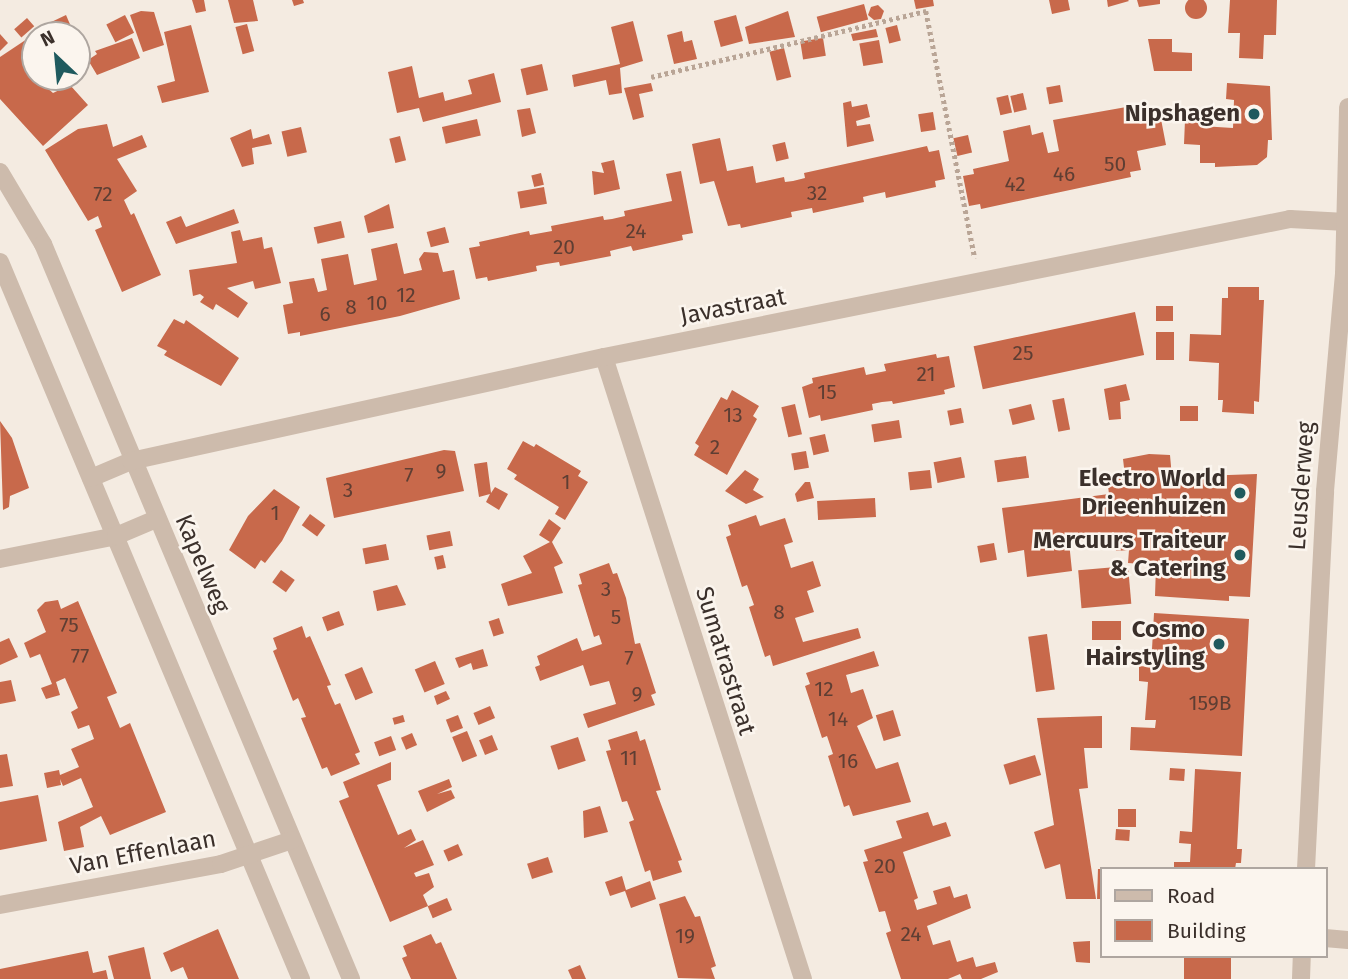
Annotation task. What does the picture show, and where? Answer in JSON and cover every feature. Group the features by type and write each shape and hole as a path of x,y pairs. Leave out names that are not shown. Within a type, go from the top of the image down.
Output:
{"street":[{"name":"Leusderweg","path":"1306,867 1325,491 1346,275 1348,107"},
{"name":"Kapelweg","path":"0,172 43,244 131,461 351,979"},
{"name":"Javastraat","path":"91,478 131,461 604,357 1290,219 1346,222"},
{"path":"0,262 301,979"},
{"name":"Sumatrastraat","path":"604,357 803,979"},
{"path":"0,559 116,536 156,519"},
{"name":"Van Effenlaan","path":"0,905 249,857 292,840"},
{"path":"1327,938 1348,940"},
{"path":"1301,979 1302,958"}],"path":[{"path":"650,77 926,11 980,283"}],"building":[{"path":"1191,-1 1201,-1 1206,4 1206,12 1200,18 1192,18 1186,12 1186,4"},
{"path":"192,0 204,0 206,11 196,13"},
{"path":"228,0 253,0 258,21 234,23"},
{"path":"292,0 303,0 304,3 294,6"},
{"path":"914,0 933,0 934,6 916,9"},
{"path":"1049,0 1068,0 1070,10 1052,14"},
{"path":"1107,0 1128,0 1129,1 1108,7"},
{"path":"1137,0 1160,0 1160,4 1139,7"},
{"path":"1230,0 1277,0 1276,35 1264,35 1263,59 1239,58 1240,33 1228,33"},
{"path":"864,4 868,19 821,32 817,17"},
{"path":"878,5 884,11 881,19 874,20 868,15 871,7"},
{"path":"141,11 154,12 164,45 143,52 130,15"},
{"path":"788,11 795,37 749,44 745,27"},
{"path":"66,15 69,21 53,21"},
{"path":"125,15 134,33 115,42 106,25"},
{"path":"736,15 743,41 721,47 714,21"},
{"path":"633,21 643,61 620,68 622,93 609,95 606,80 574,87 572,75 620,64 611,27"},
{"path":"21,23 21,37 14,29"},
{"path":"247,24 254,51 243,54 235,27"},
{"path":"191,25 209,92 162,103 157,86 175,81 164,32"},
{"path":"897,25 901,41 889,43 885,28"},
{"path":"876,29 878,37 853,41 851,34"},
{"path":"682,31 684,42 692,40 697,59 674,64 667,35"},
{"path":"0,34 8,43 0,51"},
{"path":"132,38 140,58 97,75 91,65 91,58 97,54 95,51"},
{"path":"823,38 826,56 803,59 800,42"},
{"path":"1148,39 1172,39 1172,52 1192,53 1192,71 1154,71"},
{"path":"879,40 883,63 863,66 859,43"},
{"path":"21,43 21,91 75,91 88,105 43,146 0,99 0,57"},
{"path":"784,48 791,77 777,81 769,52"},
{"path":"542,64 548,90 527,95 521,69"},
{"path":"412,66 419,98 443,92 445,101 472,94 468,80 494,73 501,102 423,122 419,108 397,113 388,72"},
{"path":"651,83 653,91 639,94 644,117 633,120 624,88"},
{"path":"1227,83 1270,86 1272,140 1268,140 1267,157 1257,165 1215,167 1215,163 1200,163 1200,145 1184,144 1185,120 1202,121 1201,126 1233,128 1234,100 1226,99"},
{"path":"1060,85 1063,102 1049,104 1046,87"},
{"path":"1023,93 1027,110 1014,112 1010,96"},
{"path":"1008,95 1012,113 1000,115 996,98"},
{"path":"851,101 852,107 867,104 870,117 856,121 857,126 870,124 874,141 847,147 843,103"},
{"path":"1132,106 1135,119 1160,114 1166,145 1137,151 1141,170 1130,172 1131,177 981,209 980,204 969,206 963,176 974,174 973,169 1009,161 1003,131 1030,125 1032,135 1043,132 1048,153 1059,151 1053,120"},
{"path":"530,108 536,133 522,137 517,110"},
{"path":"933,112 936,130 921,132 918,114"},
{"path":"477,119 481,136 446,144 442,127"},
{"path":"107,124 113,147 142,135 147,147 117,159 137,191 124,200 131,215 134,213 161,275 122,292 95,230 102,227 98,216 88,221 45,150 78,129"},
{"path":"301,127 307,152 287,157 282,131"},
{"path":"251,129 253,139 269,134 272,144 252,148 254,164 242,167 230,138"},
{"path":"968,135 972,153 957,156 953,138"},
{"path":"400,136 406,160 395,163 389,139"},
{"path":"720,138 727,171 753,166 756,183 784,177 785,182 793,181 805,178 804,173 927,146 929,152 939,150 945,179 935,181 936,187 886,198 885,192 863,197 864,202 813,213 812,208 791,212 792,217 741,228 740,224 728,226 714,181 700,184 692,144"},
{"path":"785,142 789,159 776,161 772,145"},
{"path":"614,160 620,189 594,195 592,171 604,173 601,163"},
{"path":"681,171 693,233 682,235 683,240 633,251 631,246 610,251 611,256 560,266 559,262 536,266 537,271 488,281 487,277 476,279 469,248 480,246 479,242 529,231 530,235 552,231 551,226 603,216 604,220 612,219 625,216 624,211 672,201 666,174"},
{"path":"541,173 544,185 534,187 531,175"},
{"path":"544,187 547,204 520,208 517,192"},
{"path":"389,204 394,228 368,233 364,216"},
{"path":"234,209 239,223 176,244 166,222 181,216 186,227"},
{"path":"341,221 345,238 318,244 314,227"},
{"path":"445,227 449,242 431,247 427,232"},
{"path":"240,230 243,241 262,237 264,249 272,247 281,283 255,289 253,281 227,288 248,303 238,318 216,304 213,310 200,302 204,297 200,294 193,296 189,270 237,263 231,232"},
{"path":"397,243 404,274 422,270 419,259 424,252 438,253 443,272 454,270 460,299 400,316 300,336 300,332 288,334 283,305 293,303 289,282 314,278 318,292 327,290 321,259 348,254 354,285 377,280 371,249"},
{"path":"1228,287 1259,287 1259,300 1264,300 1259,402 1254,401 1254,414 1222,412 1223,400 1218,400 1219,363 1189,361 1190,334 1221,335 1222,298 1228,298"},
{"path":"1156,306 1173,306 1173,321 1156,321"},
{"path":"1135,312 1144,355 983,389 974,346"},
{"path":"174,319 184,324 186,320 239,358 221,386 164,355 167,351 157,346"},
{"path":"1156,332 1174,332 1174,360 1156,360"},
{"path":"936,354 937,358 949,356 955,387 944,390 945,394 893,404 892,401 872,404 873,410 821,421 820,415 809,418 802,387 813,383 812,378 864,367 866,375 886,371 884,364"},
{"path":"1126,384 1130,400 1120,402 1121,419 1109,420 1104,389"},
{"path":"732,390 759,406 753,416 757,419 727,475 694,455 699,446 695,443 721,397 727,400"},
{"path":"1064,398 1070,429 1058,432 1052,400"},
{"path":"795,404 802,434 788,437 781,407"},
{"path":"1031,404 1035,420 1013,425 1009,410"},
{"path":"1180,406 1198,406 1198,421 1180,421"},
{"path":"961,408 964,423 950,425 947,411"},
{"path":"899,420 902,438 874,442 871,424"},
{"path":"0,421 12,438 29,488 10,496 9,507 3,510"},
{"path":"825,434 829,452 813,455 809,438"},
{"path":"523,441 534,447 536,444 581,471 578,476 588,482 565,520 555,514 559,507 514,479 517,475 507,469"},
{"path":"444,450 455,451 464,491 334,518 326,478"},
{"path":"806,451 809,468 794,470 791,454"},
{"path":"1149,454 1170,455 1172,477 1257,474 1250,597 1229,596 1229,601 1155,596 1156,565 1128,563 1129,550 1116,551 1114,537 1069,542 1072,571 1027,577 1024,550 1008,553 1002,508 1109,494 1107,478 1125,476 1123,459"},
{"path":"1026,456 1029,478 997,482 994,460"},
{"path":"961,457 965,478 938,483 934,462"},
{"path":"487,462 491,493 495,487 508,494 499,510 486,502 490,494 479,497 474,464"},
{"path":"745,470 759,479 753,490 764,497 746,504 725,491"},
{"path":"930,470 932,488 910,490 908,472"},
{"path":"805,482 810,482 814,498 797,502 795,494"},
{"path":"274,489 300,507 282,541 265,563 261,560 255,569 229,550 248,516"},
{"path":"875,498 876,517 818,520 817,501"},
{"path":"310,514 325,525 317,536 302,525"},
{"path":"756,515 760,526 785,518 793,542 784,545 791,568 813,561 821,586 807,591 814,612 795,618 803,642 858,628 861,638 773,666 770,655 765,657 749,607 754,605 747,585 742,587 726,537 731,535 728,525"},
{"path":"549,519 561,528 552,542 563,563 554,567 563,593 508,606 501,584 532,573 523,556 550,542 539,535"},
{"path":"450,531 453,546 429,550 426,536"},
{"path":"994,543 997,560 980,563 977,546"},
{"path":"386,544 389,560 365,564 362,549"},
{"path":"443,555 446,568 437,570 434,557"},
{"path":"609,563 613,574 617,573 626,598 635,644 640,643 656,693 651,695 655,705 588,728 583,714 616,704 609,681 590,686 583,665 540,681 535,667 540,665 537,656 577,638 582,651 602,644 599,635 594,637 578,585 582,584 579,574"},
{"path":"1128,566 1131,604 1082,608 1078,570"},
{"path":"281,570 295,580 286,592 272,582"},
{"path":"397,585 406,605 377,611 373,591"},
{"path":"58,600 61,609 78,601 117,693 107,697 120,728 130,723 166,812 110,835 101,816 80,827 84,847 64,851 58,822 93,807 81,778 63,786 60,779 61,785 47,788 44,773 59,770 60,775 79,767 71,749 94,739 89,725 78,729 71,712 78,708 65,678 56,682 60,695 46,699 41,688 52,684 40,654 30,658 24,643 46,632 37,610 45,602"},
{"path":"339,611 344,625 327,631 322,617"},
{"path":"1154,613 1249,619 1242,756 1130,750 1131,727 1155,728 1156,720 1145,720 1148,682 1139,681 1139,666 1151,667"},
{"path":"499,618 504,633 493,637 489,621"},
{"path":"1092,621 1121,621 1121,640 1092,640"},
{"path":"302,626 306,638 310,636 331,685 327,686 331,696 335,705 340,703 360,752 355,754 360,764 331,776 327,767 322,769 301,718 306,717 298,698 293,701 273,651 277,649 273,638"},
{"path":"1047,634 1055,689 1036,692 1028,637"},
{"path":"9,638 18,657 0,665 0,642"},
{"path":"483,649 488,666 473,670 471,663 459,668 455,658"},
{"path":"874,651 879,666 846,675 851,693 863,689 873,718 857,726 876,769 898,762 911,802 853,816 849,805 844,807 828,756 833,754 827,736 822,738 805,686 810,684 806,673"},
{"path":"435,661 445,684 425,693 415,670"},
{"path":"362,667 373,693 355,700 345,674"},
{"path":"11,680 16,701 0,704 0,682"},
{"path":"446,691 450,699 437,705 434,696"},
{"path":"490,706 495,718 479,725 473,713"},
{"path":"893,710 901,736 884,741 876,715"},
{"path":"403,715 405,722 394,725 392,718"},
{"path":"458,715 463,728 451,733 446,720"},
{"path":"1102,716 1102,748 1084,748 1088,788 1079,789 1096,899 1066,899 1060,864 1045,869 1034,832 1054,825 1037,718"},
{"path":"467,731 477,756 462,762 452,737"},
{"path":"637,731 640,741 645,739 661,790 656,791 682,860 678,861 682,872 653,881 650,870 645,872 629,822 634,820 627,801 622,802 606,751 611,750 608,740"},
{"path":"412,733 417,745 406,750 401,738"},
{"path":"492,735 498,750 485,755 479,740"},
{"path":"391,736 396,750 379,756 374,742"},
{"path":"578,737 586,761 558,770 550,746"},
{"path":"7,754 13,786 0,788 0,755"},
{"path":"1035,755 1041,775 1010,785 1003,765"},
{"path":"391,762 391,780 377,785 398,835 411,829 416,840 404,848 423,840 434,865 414,873 416,877 429,873 434,887 423,895 428,906 390,922 339,801 349,797 343,782"},
{"path":"1170,768 1185,769 1184,781 1169,780"},
{"path":"1195,769 1241,772 1237,849 1242,849 1241,863 1236,863 1235,867 1174,867 1174,862 1190,862 1191,844 1179,843 1180,831 1192,832"},
{"path":"449,779 452,787 437,794 451,790 455,798 427,812 418,791"},
{"path":"38,795 47,841 0,850 0,802"},
{"path":"600,806 608,832 584,838 583,811"},
{"path":"1118,809 1136,809 1136,827 1118,827"},
{"path":"928,812 933,826 946,822 951,836 903,852 918,898 914,900 917,910 937,904 933,891 950,886 954,898 967,894 971,908 927,926 933,945 950,940 957,962 973,957 976,967 995,962 998,972 981,979 962,979 960,974 948,979 901,979 886,933 891,931 885,911 879,912 863,862 868,861 864,850 902,838 896,821"},
{"path":"1116,829 1130,830 1129,841 1115,840"},
{"path":"458,844 463,855 448,861 443,851"},
{"path":"548,857 553,872 532,879 527,864"},
{"path":"1098,869 1100,869 1100,899 1097,899"},
{"path":"622,876 626,890 650,881 656,899 631,908 625,891 610,896 605,882"},
{"path":"685,896 695,917 700,916 716,966 711,968 715,979 678,978 659,904"},
{"path":"447,898 452,910 433,918 428,906"},
{"path":"218,929 239,979 188,979 183,967 171,972 163,953"},
{"path":"431,934 436,944 441,942 457,979 411,979 402,958 407,956 403,946"},
{"path":"1090,941 1090,963 1076,962 1073,942"},
{"path":"144,947 151,979 114,979 108,956"},
{"path":"88,951 93,973 106,970 108,979 0,979 0,969"},
{"path":"1184,958 1231,958 1231,979 1184,979"},
{"path":"580,965 586,979 572,979 568,970"}],"place":[{"name":"Nipshagen","path":"1254,114"},
{"name":"Electro World Drieenhuizen","path":"1240,493"},
{"name":"Mercuurs Traiteur & Catering","path":"1240,555"},
{"name":"Cosmo Hairstyling","path":"1219,644"}]}
